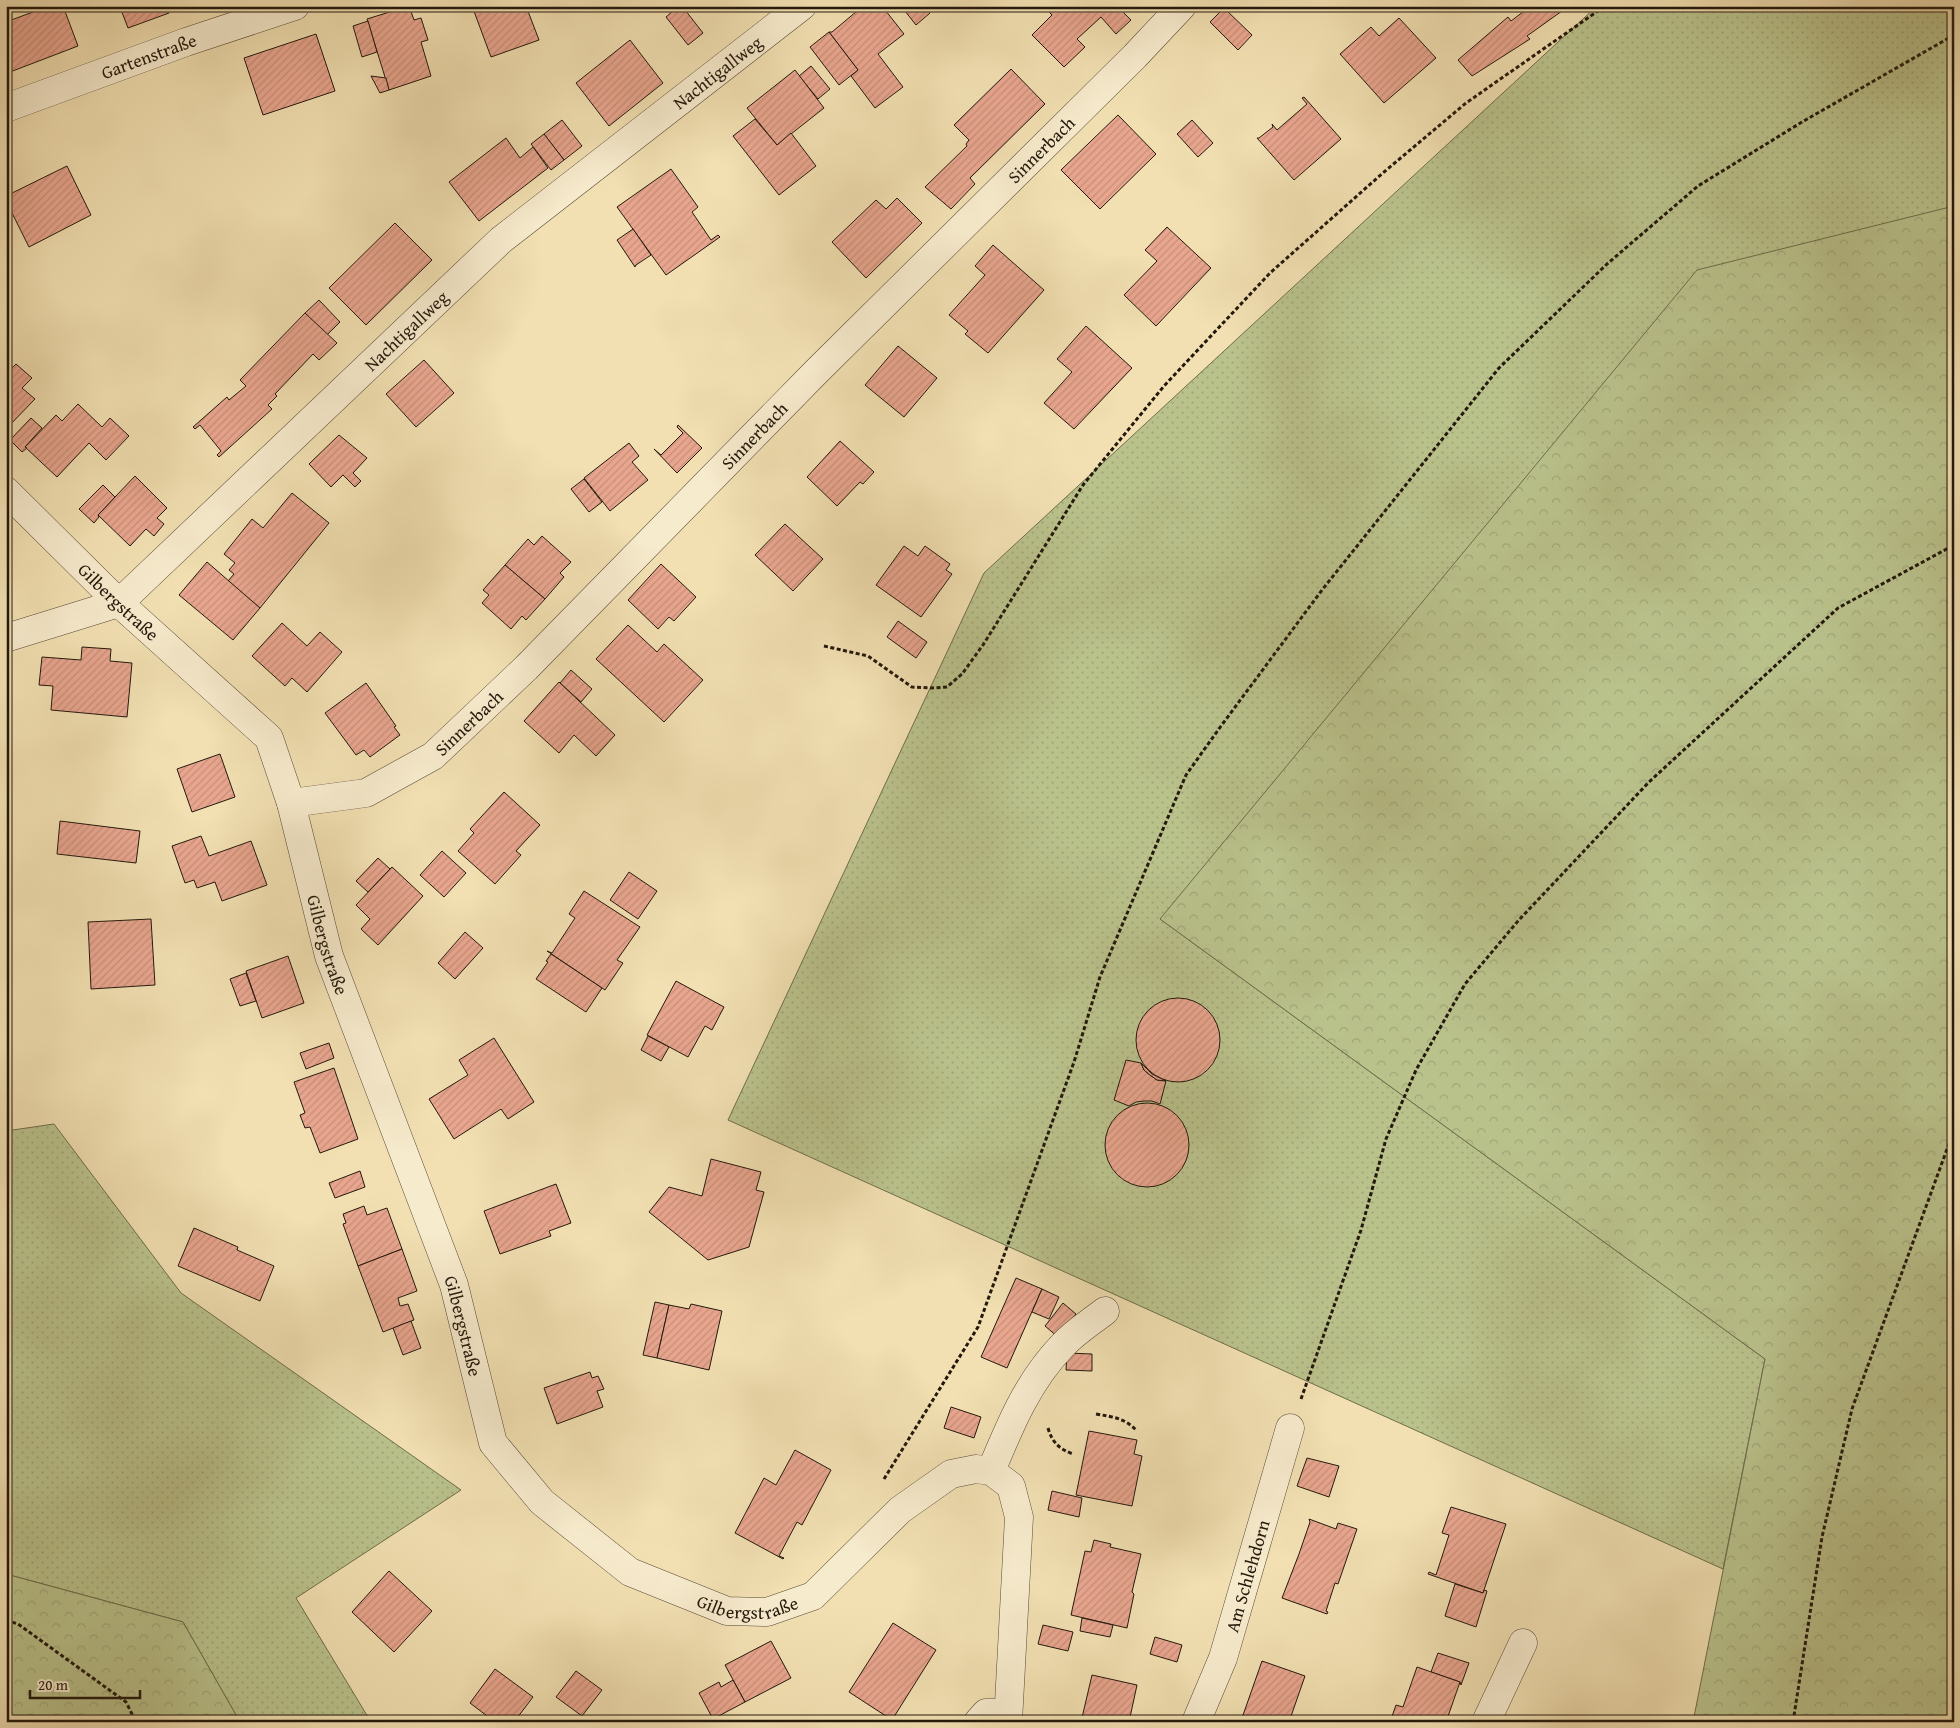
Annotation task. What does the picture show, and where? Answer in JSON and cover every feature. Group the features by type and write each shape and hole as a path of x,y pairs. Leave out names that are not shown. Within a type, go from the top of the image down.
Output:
{"street":[{"name":"Gartenstraße","path":"6,108 186,42 294,6"},
{"name":"Nachtigallweg","path":"6,638 119,603 501,240 802,6"},
{"name":"Sinnerbach","path":"291,803 366,793 433,756 526,668 816,372 1121,70 1182,6"},
{"name":"Gilbergstraße","path":"6,491 119,603 270,738 291,803 329,956 454,1285 493,1444 542,1502 630,1572 727,1611 767,1612 813,1596 900,1510 951,1474 976,1468 991,1471"},
{"path":"978,1722 986,1713 1008,1717 1019,1517 1011,1486 991,1471 1026,1392 1040,1372 1064,1344 1106,1311"},
{"name":"Am Schlehdorn","path":"1196,1722 1223,1658 1290,1428"},
{"path":"1486,1722 1523,1643"}],"path":[{"path":"824,646 868,656 912,687 947,687 962,674 982,645 1083,485 1164,386 1270,273 1384,172 1466,103 1605,6"},
{"path":"879,1487 978,1327 1070,1071 1100,977 1186,774 1221,726 1322,590 1499,368 1607,264 1698,186 1802,122 1954,35"},
{"path":"1290,1428 1361,1230 1386,1139 1416,1070 1465,984 1518,921 1649,782 1838,608 1954,544"},
{"path":"1793,1722 1822,1537 1852,1409 1954,1130"},
{"path":"1096,1414 1128,1422 1136,1431"},
{"path":"6,1620 18,1624 126,1702 136,1722"}],"green space":[{"path":"1597,6 1954,6 1954,207 1160,919 1765,1359 1723,1569 728,1120 984,573"},
{"path":"1954,206 1954,1722 1693,1722 1765,1359 1160,919 1697,270"},
{"path":"54,1124 181,1293 461,1490 296,1598 371,1722 240,1722 183,1622 6,1574 6,1131"},
{"path":"6,1574 183,1622 240,1722 6,1722"}],"building":[{"path":"49,6 63,6 78,46 10,72 6,63 6,22"},
{"path":"114,6 167,6 169,13 128,28 120,7 115,9"},
{"path":"409,6 414,20 421,18 428,40 421,42 431,76 389,90 367,19"},
{"path":"472,6 526,6 539,40 491,57"},
{"path":"679,6 682,6 703,33 688,45 666,17"},
{"path":"863,6 882,6 904,34 878,54 903,87 875,108 851,76 858,70 829,32 832,32"},
{"path":"901,6 925,6 930,13 916,25"},
{"path":"1053,6 1117,6 1131,20 1116,34 1101,17 1077,39 1085,47 1064,67 1032,35 1052,15 1048,11"},
{"path":"1531,6 1569,6 1527,36 1530,39 1472,76 1458,60 1508,17 1511,21"},
{"path":"1224,8 1252,35 1238,50 1210,22"},
{"path":"1399,18 1436,58 1384,103 1340,54 1371,27 1379,36"},
{"path":"368,21 377,52 362,57 353,26"},
{"path":"829,32 858,70 839,85 810,47"},
{"path":"316,34 335,91 263,115 244,58"},
{"path":"630,40 663,83 609,126 576,83"},
{"path":"811,66 830,89 818,99 799,76"},
{"path":"1011,69 1045,104 970,178 975,184 951,209 925,187 967,146 966,144 969,140 954,125"},
{"path":"795,70 824,108 777,145 747,108"},
{"path":"371,76 386,78 389,90 380,93"},
{"path":"1304,97 1341,139 1294,180 1257,138 1273,127 1272,124 1277,130 1307,104 1302,98"},
{"path":"1118,115 1156,154 1100,209 1061,170"},
{"path":"755,119 777,145 791,133 816,166 779,195 733,136"},
{"path":"562,120 582,146 564,160 544,134"},
{"path":"1192,120 1213,143 1198,157 1177,134"},
{"path":"544,134 564,160 551,170 531,144"},
{"path":"506,138 520,158 533,147 548,168 479,221 449,182"},
{"path":"67,166 91,215 29,247 6,201 6,196"},
{"path":"671,169 698,207 692,212 711,240 718,235 720,237 666,275 617,207"},
{"path":"897,198 922,223 866,278 832,242 876,200 886,209"},
{"path":"395,223 432,260 366,325 329,288"},
{"path":"1167,227 1211,268 1156,326 1124,295 1157,261 1145,250"},
{"path":"633,229 651,255 635,267 617,240"},
{"path":"993,245 1044,290 988,353 965,334 968,331 949,315 985,275 975,266"},
{"path":"319,300 340,322 327,335 305,313"},
{"path":"305,313 337,343 319,360 313,354 275,394 277,396 268,405 272,409 219,457 217,455 221,451 200,425 195,429 193,427 227,397 229,400 246,386 240,380"},
{"path":"1086,326 1132,368 1074,429 1044,403 1072,372 1057,359"},
{"path":"898,346 937,378 904,417 865,385"},
{"path":"424,360 454,393 416,427 386,394"},
{"path":"16,364 32,378 22,388 35,399 6,429 6,372"},
{"path":"78,404 102,427 110,418 129,436 106,460 89,443 57,477 25,447 56,415 62,421"},
{"path":"31,418 42,428 22,452 10,440"},
{"path":"678,425 702,448 677,473 654,449 661,455 683,433 677,427"},
{"path":"339,435 367,458 353,473 361,481 355,487 343,475 331,487 309,464"},
{"path":"840,441 874,472 863,484 860,482 837,506 807,477"},
{"path":"629,443 639,456 632,462 648,480 610,511 584,478"},
{"path":"135,476 167,508 157,518 164,524 154,536 146,529 130,546 98,515"},
{"path":"584,479 602,502 589,512 571,489"},
{"path":"103,485 115,497 98,515 99,517 94,523 79,509"},
{"path":"292,493 329,523 260,608 228,581 234,574 229,570 235,563 224,554 252,519 263,528"},
{"path":"785,524 823,559 793,591 755,555"},
{"path":"542,536 571,562 560,573 564,577 545,599 505,565 528,539 534,545"},
{"path":"904,546 918,556 925,546 950,564 946,570 952,574 921,617 876,585"},
{"path":"207,562 260,608 233,640 179,595"},
{"path":"661,564 696,597 674,621 669,617 658,629 628,600"},
{"path":"505,565 545,599 526,620 522,616 511,629 482,603 489,595 483,590"},
{"path":"898,621 927,642 916,658 887,637"},
{"path":"282,623 307,646 320,632 342,652 307,692 292,678 285,686 252,656"},
{"path":"628,625 657,652 664,644 703,680 664,722 596,659"},
{"path":"82,647 111,649 110,661 132,663 127,717 51,710 53,686 39,685 42,657 81,660"},
{"path":"571,670 592,689 581,702 560,683"},
{"path":"559,682 615,735 596,756 574,735 559,753 524,721"},
{"path":"366,683 396,726 394,727 400,735 370,757 364,750 356,755 325,713"},
{"path":"220,754 235,797 192,812 177,769"},
{"path":"504,792 540,825 516,851 521,855 495,884 458,851 474,833 470,829"},
{"path":"60,821 140,831 136,863 57,854"},
{"path":"201,836 209,856 251,841 267,885 222,901 215,882 197,888 194,880 185,883 172,846"},
{"path":"442,851 466,873 444,897 420,875"},
{"path":"378,858 390,869 368,892 356,881"},
{"path":"392,867 423,896 378,945 361,929 370,919 356,905"},
{"path":"629,872 657,891 638,919 610,900"},
{"path":"584,891 640,927 617,960 623,963 605,990 547,951 552,953 575,918 569,914"},
{"path":"151,919 155,985 91,989 88,922"},
{"path":"465,932 483,948 455,979 438,963"},
{"path":"551,954 602,988 586,1012 536,979 548,962 546,961"},
{"path":"288,956 304,1003 262,1018 246,971"},
{"path":"246,973 256,1001 240,1006 230,979"},
{"path":"676,981 724,1007 712,1030 705,1026 688,1057 647,1035"},
{"path":"1178,998 1194,1001 1208,1010 1217,1024 1220,1040 1217,1056 1208,1070 1194,1079 1178,1082 1162,1079 1148,1070 1139,1056 1136,1040 1139,1024 1148,1010 1162,1001"},
{"path":"648,1036 669,1047 661,1061 641,1050"},
{"path":"494,1038 534,1102 508,1119 501,1109 454,1139 429,1099 468,1075 459,1060"},
{"path":"329,1043 334,1058 306,1069 300,1053"},
{"path":"1126,1060 1141,1063 1144,1070 1150,1075 1157,1080 1166,1081 1160,1104 1144,1101 1136,1102 1129,1106 1114,1100"},
{"path":"1141,1063 1152,1074 1166,1081 1157,1080 1150,1075 1144,1070"},
{"path":"334,1068 358,1139 320,1153 310,1127 305,1128 300,1115 305,1113 294,1082"},
{"path":"1147,1103 1163,1106 1177,1115 1186,1129 1189,1145 1186,1161 1177,1175 1163,1184 1147,1187 1131,1184 1117,1175 1108,1161 1105,1145 1108,1129 1117,1115 1131,1106"},
{"path":"711,1159 761,1172 756,1190 764,1192 749,1247 708,1260 649,1212 669,1187 702,1196"},
{"path":"360,1171 365,1187 335,1198 329,1183"},
{"path":"556,1184 571,1223 549,1231 551,1236 500,1254 484,1211"},
{"path":"364,1206 367,1215 387,1208 402,1249 358,1266 343,1224 346,1223 343,1214"},
{"path":"194,1228 238,1247 237,1250 274,1266 260,1301 178,1266"},
{"path":"402,1249 417,1291 398,1298 400,1306 408,1304 414,1320 383,1332 358,1266"},
{"path":"1016,1278 1042,1289 1007,1368 981,1357"},
{"path":"1042,1289 1059,1297 1049,1319 1032,1312"},
{"path":"655,1302 669,1305 657,1358 643,1355"},
{"path":"1063,1303 1076,1314 1058,1337 1045,1326"},
{"path":"691,1304 722,1311 709,1370 657,1358 669,1305 689,1309"},
{"path":"411,1321 421,1348 403,1355 393,1328"},
{"path":"1067,1353 1092,1354 1092,1371 1066,1370"},
{"path":"590,1372 592,1378 598,1376 604,1389 597,1391 603,1407 557,1424 544,1388"},
{"path":"951,1407 981,1417 974,1438 944,1428"},
{"path":"1089,1431 1137,1440 1134,1454 1142,1456 1132,1506 1076,1495"},
{"path":"795,1450 831,1470 802,1525 797,1522 779,1556 783,1559 735,1533 764,1478 776,1485"},
{"path":"1307,1458 1339,1466 1329,1497 1297,1486"},
{"path":"1052,1491 1082,1498 1079,1517 1048,1510"},
{"path":"1451,1507 1506,1524 1483,1593 1428,1574 1429,1572 1436,1575 1449,1535 1442,1533"},
{"path":"1309,1519 1336,1529 1338,1523 1357,1529 1338,1584 1335,1583 1326,1611 1328,1612 1327,1614 1282,1598 1310,1522"},
{"path":"1094,1540 1111,1544 1110,1547 1141,1554 1132,1592 1134,1594 1127,1628 1071,1615 1085,1551 1091,1552"},
{"path":"389,1571 432,1611 394,1652 352,1612"},
{"path":"1455,1584 1483,1593 1484,1590 1487,1591 1476,1627 1445,1616"},
{"path":"1082,1618 1113,1625 1110,1637 1080,1631"},
{"path":"893,1623 936,1650 892,1720 849,1692"},
{"path":"1043,1625 1073,1632 1068,1651 1038,1644"},
{"path":"1155,1637 1182,1645 1177,1662 1150,1654"},
{"path":"771,1641 791,1678 745,1702 725,1665"},
{"path":"1438,1653 1469,1663 1461,1685 1460,1682 1431,1672"},
{"path":"1262,1661 1305,1676 1289,1722 1254,1722 1242,1718"},
{"path":"1417,1667 1460,1682 1446,1722 1390,1722 1396,1705 1403,1707"},
{"path":"495,1669 533,1697 514,1722 495,1722 470,1703"},
{"path":"576,1671 602,1690 582,1716 556,1697"},
{"path":"1092,1675 1137,1685 1129,1722 1081,1722"},
{"path":"733,1680 745,1702 713,1719 699,1693 719,1682 721,1687"}]}
